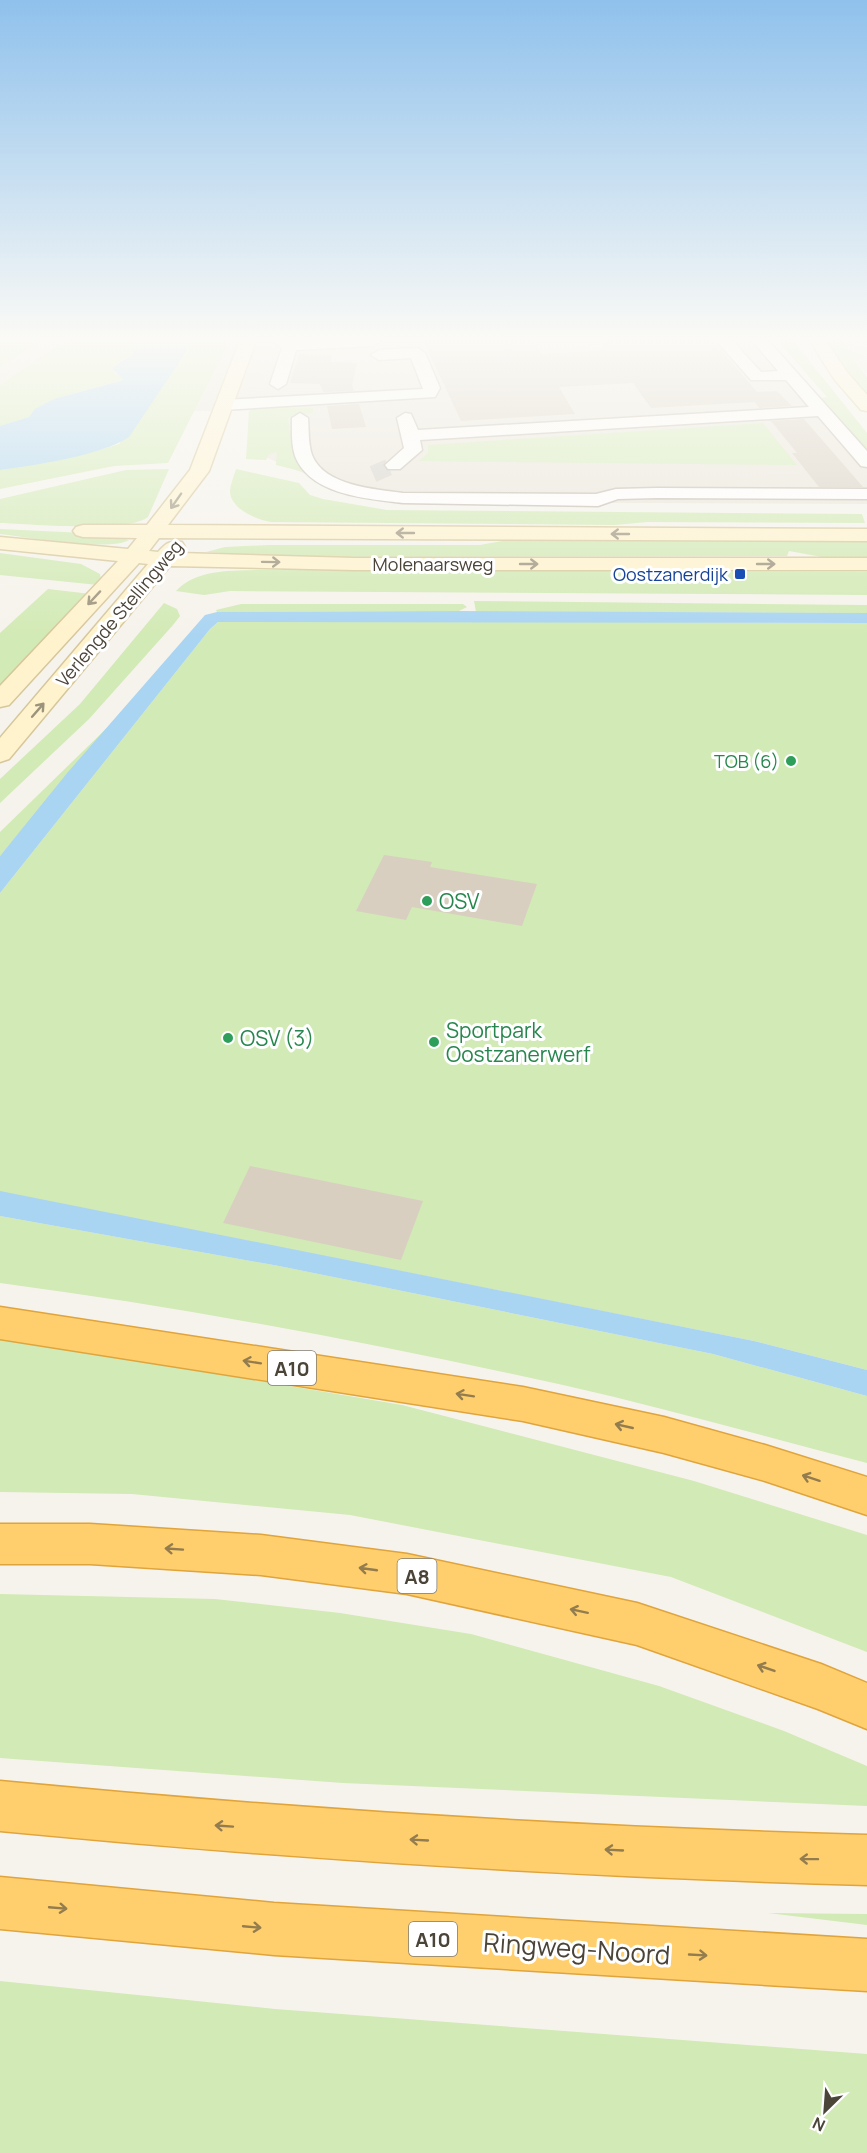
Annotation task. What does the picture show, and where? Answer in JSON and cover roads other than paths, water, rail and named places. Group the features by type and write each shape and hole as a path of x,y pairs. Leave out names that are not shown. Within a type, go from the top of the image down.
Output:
{"highway":[{"name":"A10","path":"0,1323 523,1404 664,1435 765,1463 867,1496"},
{"name":"A8","path":"0,1544 90,1544 261,1555 407,1574 638,1624 821,1687 867,1706"},
{"path":"0,1806 154,1821 416,1840 765,1858 867,1860"},
{"name":"Ringweg-Noord","path":"0,1903 274,1929 867,1965"}],"main road":[{"path":"195,512 202,465 211,438"},
{"name":"Verlengde Stellingweg","path":"0,700 134,556 202,465"},
{"name":"Verlengde Stellingweg","path":"0,754 164,559 195,512"},
{"name":"Molenaarsweg","path":"0,528 154,532 195,512 296,533 867,535"},
{"name":"Molenaarsweg","path":"0,543 164,559 213,561 354,564 867,564"},
{"path":"93,646 150,602 173,573 191,565 213,561"}],"street":[{"path":"302,438 303,455 308,465 320,477 347,488 403,498 598,500 616,494 656,493 867,494"},
{"path":"394,465 413,450 411,438"},
{"path":"846,438 867,462"},
{"path":"347,488 373,474"}],"water":[{"path":"0,438 126,438 117,444 85,454 0,470"},
{"path":"217,612 867,613 867,623 218,622 210,629 0,893 0,856 68,772 205,615"},
{"path":"0,1191 754,1341 867,1370 867,1396 713,1354 279,1266 0,1216"}],"tunnel":[{"path":"373,474 394,465"}],"place":[{"name":"Oostzanerdijk","path":"740,574"},
{"name":"TOB (6)","path":"791,761"},
{"name":"OSV","path":"427,901"},
{"name":"OSV (3)","path":"228,1038"},
{"name":"Sportpark Oostzanerwerf","path":"434,1042"}]}
